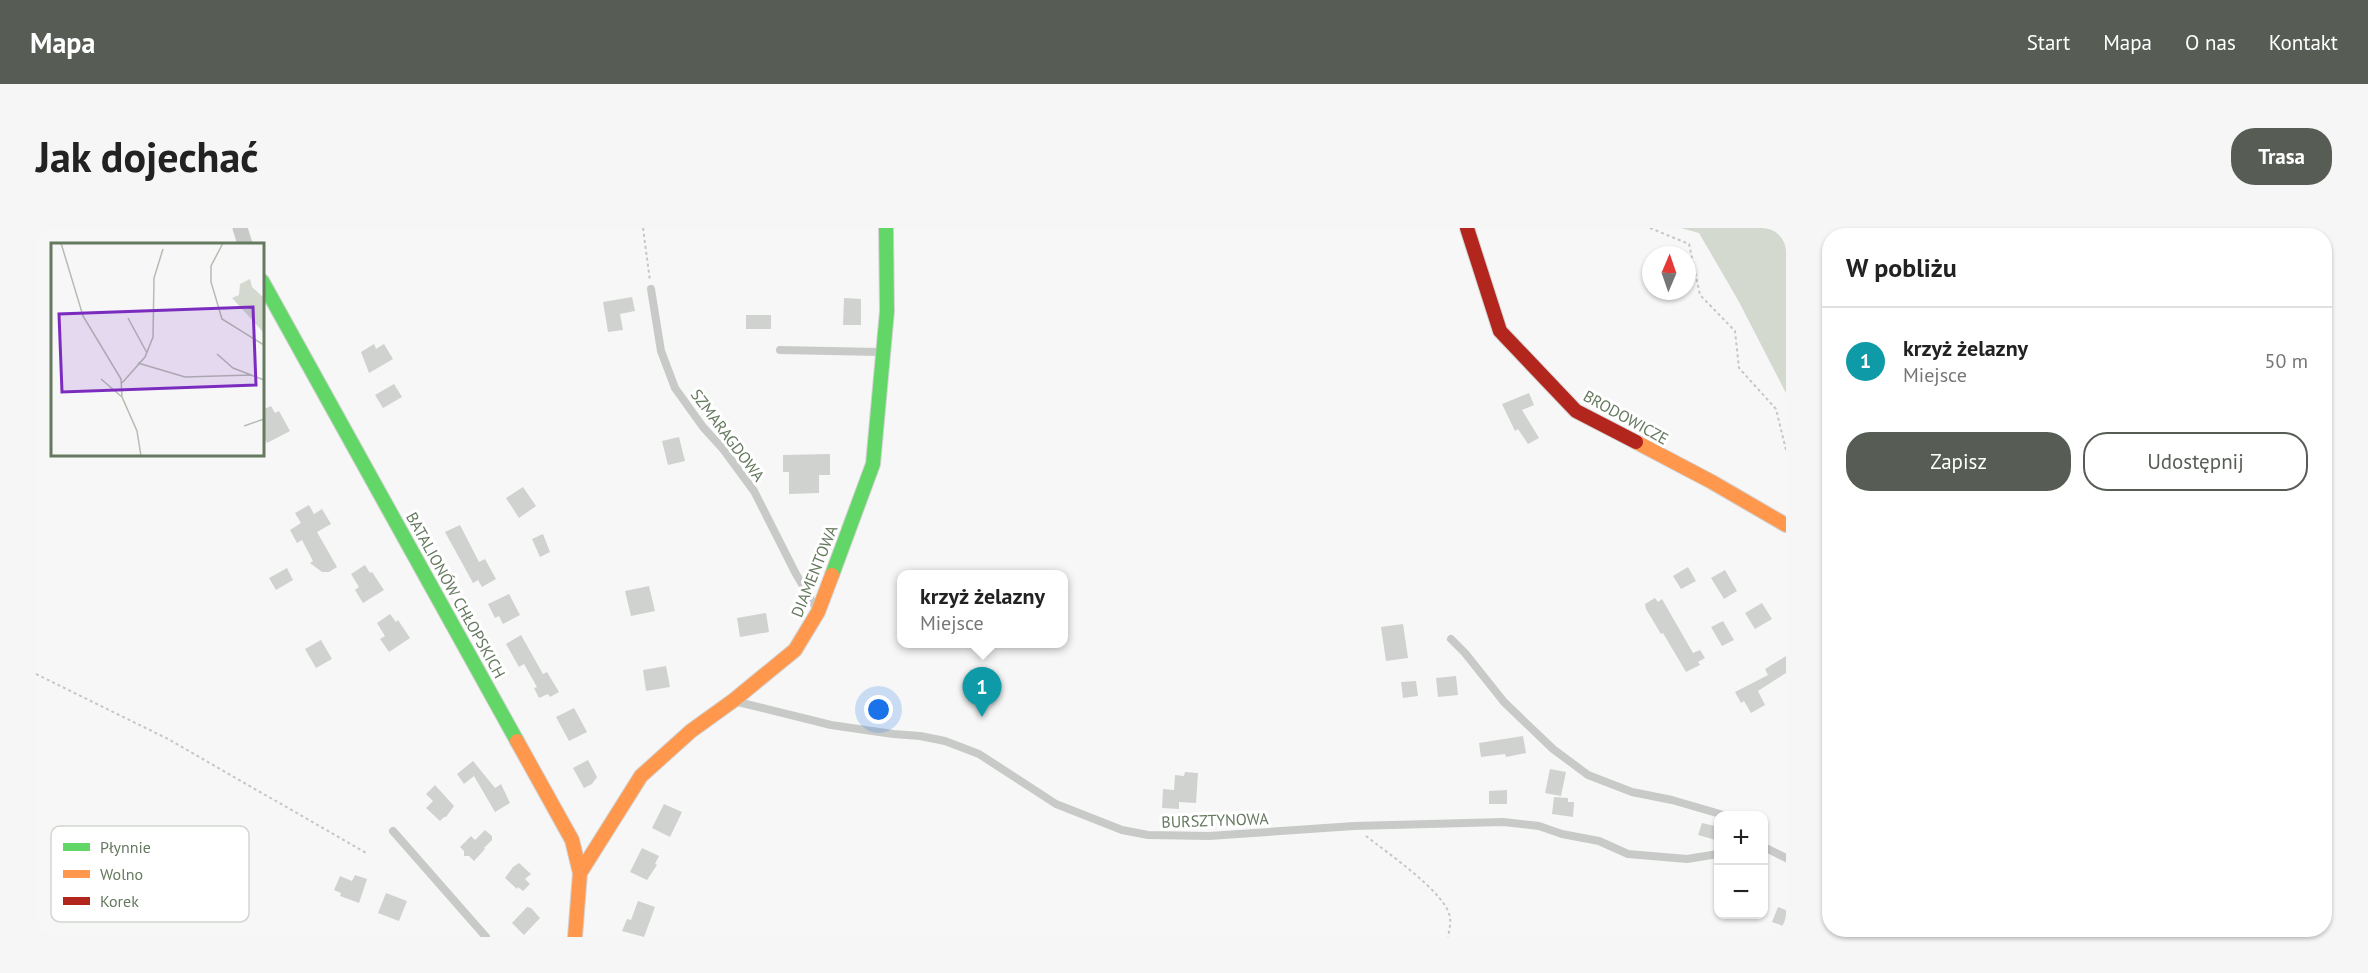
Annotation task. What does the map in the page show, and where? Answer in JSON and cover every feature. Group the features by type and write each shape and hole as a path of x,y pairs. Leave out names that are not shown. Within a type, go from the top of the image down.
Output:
{"street":[{"path":"240,228 245,243"},
{"name":"DIAMENTOWA","path":"580,873 641,776 691,731 734,700 795,650 818,612 873,464 887,311 886,228"},
{"name":"BRODOWICZE","path":"1467,228 1500,331 1576,411 1712,482 1786,525"},
{"name":"BATALIONÓW CHŁOPSKICH","path":"264,284 426,580 572,840 580,873 575,937"}],"lane":[{"name":"SZMARAGDOWA","path":"651,289 661,351 675,388 754,491 818,612"},
{"path":"780,350 884,352"},
{"path":"1451,639 1466,653 1504,702 1553,749 1588,775 1632,792 1682,802 1714,812"},
{"name":"BURSZTYNOWA","path":"734,700 831,725 945,741 979,754 1056,804 1122,830 1139,834 1189,837 1354,826 1503,822 1539,826 1562,834 1599,841 1628,854 1688,859 1714,855"},
{"path":"393,831 447,896 486,937"},
{"path":"1768,849 1786,858"}],"path":[{"path":"643,228 651,289"},
{"path":"1650,228 1689,244 1700,295 1735,331 1739,368 1776,409 1786,450"},
{"path":"36,674 168,740 368,854"},
{"path":"1354,826 1431,889 1443,902 1450,918 1448,937"}],"shaded area":[{"path":"1681,228 1786,228 1786,393 1738,300 1699,233"}],"building":[{"path":"632,297 635,311 620,314 623,330 608,332 603,302"},
{"path":"844,298 861,299 861,325 843,325"},
{"path":"746,315 771,315 771,329 746,329"},
{"path":"374,344 376,349 384,344 393,359 369,373 361,352"},
{"path":"394,384 402,397 383,408 375,395"},
{"path":"1529,393 1534,405 1522,410 1539,438 1528,444 1518,429 1515,431 1502,404"},
{"path":"271,406 275,413 279,411 290,431 267,443 264,438 264,409"},
{"path":"679,437 685,461 668,465 662,441"},
{"path":"830,454 830,475 819,475 819,493 789,494 789,472 783,472 783,455"},
{"path":"523,487 536,506 519,518 506,498"},
{"path":"309,505 314,514 322,509 331,524 317,532 337,567 329,572 322,572 310,563 313,561 302,540 297,543 290,530 301,523 295,513"},
{"path":"460,525 479,562 485,559 496,579 482,587 478,580 473,583 445,532"},
{"path":"543,534 550,552 540,557 532,539"},
{"path":"365,565 384,590 363,603 355,590 359,587 351,574"},
{"path":"1688,567 1696,581 1681,589 1673,576"},
{"path":"287,568 293,580 276,590 269,578"},
{"path":"1725,570 1737,591 1724,599 1711,578"},
{"path":"649,586 655,611 631,616 625,591"},
{"path":"509,594 520,615 503,624 499,616 495,618 488,604"},
{"path":"1655,598 1658,602 1662,599 1693,653 1700,650 1705,658 1698,662 1700,665 1686,672 1646,609 1645,604"},
{"path":"1762,603 1772,619 1755,629 1745,613"},
{"path":"766,613 769,632 740,637 737,618"},
{"path":"390,614 396,622 398,620 410,638 389,652 380,639 385,636 377,623"},
{"path":"1723,621 1734,640 1722,646 1711,627"},
{"path":"1403,624 1408,658 1386,661 1381,627"},
{"path":"521,635 543,674 547,672 559,692 550,697 548,694 539,698 534,688 537,687 524,664 519,667 506,644"},
{"path":"321,640 332,659 316,668 305,649"},
{"path":"1786,656 1786,673 1758,691 1765,705 1751,713 1744,701 1741,703 1735,692 1768,675 1765,669"},
{"path":"666,666 670,687 646,691 643,670"},
{"path":"1456,676 1458,695 1438,697 1436,678"},
{"path":"1416,681 1418,696 1403,698 1401,682"},
{"path":"574,708 587,732 569,741 556,717"},
{"path":"1523,736 1526,753 1506,757 1505,754 1481,757 1479,743"},
{"path":"588,760 597,777 592,784 584,788 573,768"},
{"path":"473,761 495,788 501,784 510,803 495,812 474,776 464,784 457,774"},
{"path":"1550,769 1566,772 1561,796 1545,793"},
{"path":"1185,772 1198,773 1196,803 1179,802 1179,809 1162,808 1163,789 1174,790 1175,775 1184,776"},
{"path":"435,785 454,806 440,821 426,808 433,801 426,794"},
{"path":"1507,790 1507,804 1489,804 1489,791"},
{"path":"1554,797 1568,798 1568,802 1574,802 1573,817 1552,814"},
{"path":"664,804 682,812 670,837 652,828"},
{"path":"1702,823 1714,826 1714,840 1698,835"},
{"path":"485,830 492,836 492,840 485,849 474,861 469,856 464,856 464,851 460,847 471,836 475,840"},
{"path":"642,848 659,856 655,864 657,865 647,880 630,872"},
{"path":"519,863 531,874 525,879 530,884 523,891 518,887 517,889 505,878"},
{"path":"355,875 367,879 359,903 340,896 341,893 334,890 340,876 352,881"},
{"path":"386,893 407,901 399,921 378,913"},
{"path":"638,901 655,907 644,937 622,931 627,919 631,920"},
{"path":"527,907 531,908 540,918 524,935 512,923"},
{"path":"1778,907 1786,910 1786,927 1772,922"}],"traffic: fast":[{"path":"832,575 873,464 887,311 886,228"},
{"path":"264,285 517,741"}],"traffic: slow":[{"path":"1636,442 1786,525"},
{"path":"580,873 641,776 691,731 734,700 795,650 818,612 832,575"},
{"path":"517,741 572,840 580,873 575,937"}],"traffic: jam":[{"path":"1467,228 1500,331 1576,411 1636,442"}],"place":[{"name":"krzyż żelazny","path":"982,717"}]}
